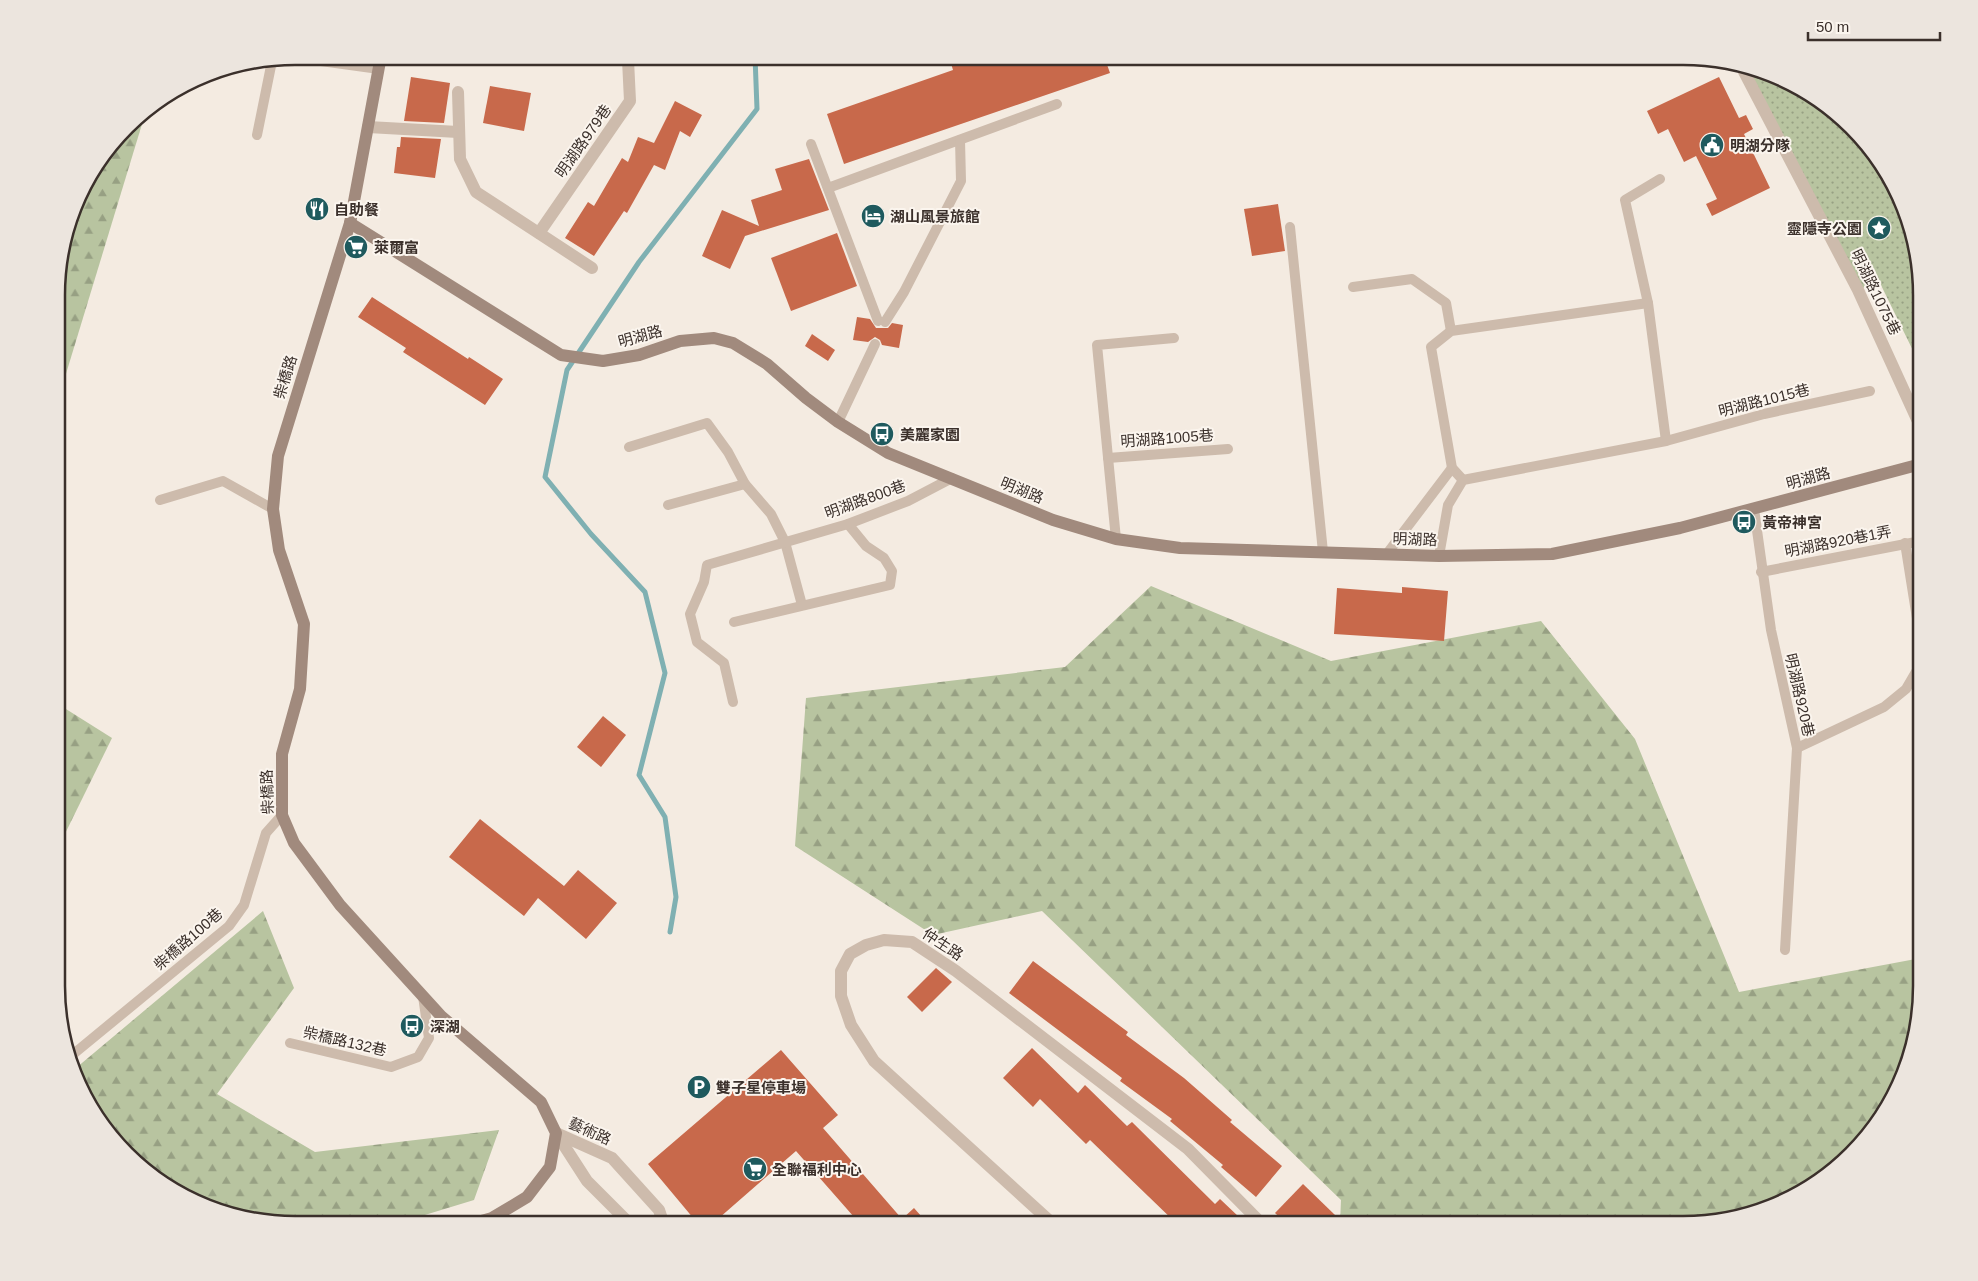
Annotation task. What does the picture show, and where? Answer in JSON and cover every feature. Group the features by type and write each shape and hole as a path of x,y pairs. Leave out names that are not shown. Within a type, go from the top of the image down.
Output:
{"street":[{"path":"350,223 380,65"},
{"name":"明湖路979巷","path":"539,233 630,101 628,65"},
{"name":"明湖路1075巷","path":"1744,74 1858,290 1913,410"},
{"path":"458,92 460,159 476,192 592,268"},
{"path":"368,127 458,132"},
{"name":"明湖路","path":"350,223 560,355 603,361 639,355 680,341 714,338 733,343 767,364 806,398 838,422 888,453 1053,520 1116,539 1180,548 1439,556 1552,554 1680,528 1913,466"},
{"name":"柴橋路","path":"350,223 278,456 273,509 279,550 304,624 300,689 282,754 282,815 294,843 340,905 441,1016 541,1102 556,1133"},
{"name":"仲生路","path":"1044,1216 874,1061 851,1025 841,996 841,972 850,954 866,945 884,940 912,942 956,971 1188,1149 1254,1216"},
{"path":"495,1216 527,1196 550,1167 556,1133"},
{"name":"藝術路","path":"556,1133 587,1181 622,1216"},
{"name":"藝術路","path":"556,1133 612,1158 659,1210 661,1216"}],"lane":[{"path":"257,135 271,66"},
{"path":"828,188 1057,104"},
{"path":"812,144 882,321 904,292 961,181 960,140"},
{"path":"1660,179 1625,200 1648,303 1666,441"},
{"path":"1290,227 1322,552"},
{"path":"1353,287 1412,279 1446,303 1451,331"},
{"path":"1439,556 1448,505 1464,480 1452,468 1431,348 1451,331 1648,303"},
{"name":"明湖路1005巷","path":"1116,539 1097,345 1174,338"},
{"path":"838,422 875,344"},
{"name":"明湖路1015巷","path":"1464,480 1666,441 1764,414 1870,391"},
{"path":"629,447 707,423 728,452 745,484 771,514 786,542 802,605"},
{"name":"明湖路1005巷","path":"1108,458 1228,449"},
{"path":"1386,555 1452,468"},
{"name":"明湖路800巷","path":"733,702 724,663 697,642 690,614 704,582 707,565 848,524 908,501 952,478"},
{"path":"160,500 222,481 273,509"},
{"path":"668,505 745,484"},
{"name":"明湖路920巷","path":"1754,509 1770,630 1797,748 1786,950"},
{"path":"734,622 890,584 892,571 884,558 866,546 848,524"},
{"name":"明湖路920巷1弄","path":"1761,572 1913,542"},
{"path":"1905,543 1913,593"},
{"path":"1797,748 1884,707 1906,689 1913,677"},
{"name":"柴橋路100巷","path":"75,1053 230,926 244,905 266,833 282,815"},
{"name":"柴橋路132巷","path":"290,1043 391,1067 418,1057 429,1038 423,996"}],"green space":[{"name":"靈隱寺公園","path":"1745,74 1785,89 1811,104 1835,122 1856,143 1882,180 1901,221 1909,250 1913,280 1913,351 1879,281 1858,290"},
{"path":"143,122 65,377 65,280 69,250 77,221 89,193 104,167 122,143"},
{"path":"1151,586 1331,661 1541,621 1635,739 1739,992 1913,959 1913,1001 1909,1031 1901,1060 1889,1088 1874,1114 1856,1138 1835,1159 1811,1177 1785,1192 1757,1204 1728,1212 1698,1216 1340,1216 1341,1200 1042,911 933,935 795,846 806,698 1065,667"},
{"path":"65,708 112,738 65,834"},
{"path":"263,911 294,988 217,1094 315,1152 499,1130 474,1200 422,1216 280,1216 250,1212 221,1204 193,1192 167,1177 143,1159 122,1138 104,1114 89,1088 79,1065"}],"building":[{"path":"952,65 1107,65 1110,73 844,164 827,114 953,70"},
{"path":"411,77 450,83 444,123 404,121"},
{"name":"明湖分隊","path":"1719,77 1739,118 1746,115 1753,129 1744,134 1770,188 1712,216 1706,204 1717,199 1696,156 1684,162 1668,129 1658,134 1647,111"},
{"path":"490,86 531,93 524,131 483,123"},
{"path":"675,101 702,115 690,137 680,131 665,170 654,165 627,213 624,211 594,256 565,238 588,202 594,206 622,158 628,162 638,137 654,143"},
{"path":"401,137 441,139 435,178 394,173 397,147 400,147"},
{"path":"809,159 829,210 745,236 730,269 702,256 722,210 759,226 751,200 782,190 775,169"},
{"path":"1278,204 1285,251 1252,256 1244,209"},
{"path":"837,233 857,286 791,311 771,258"},
{"path":"372,297 468,359 469,357 503,379 485,405 403,352 406,348 358,317"},
{"path":"857,317 870,319 876,328 888,328 892,323 903,325 899,348 882,345 880,340 875,337 868,342 853,340"},
{"path":"812,334 835,350 828,361 805,346"},
{"path":"1402,587 1448,591 1444,641 1334,634 1337,588 1402,593"},
{"path":"603,716 626,735 601,767 577,747"},
{"path":"480,819 564,886 578,870 617,903 586,939 538,898 524,916 449,857"},
{"path":"1033,961 1128,1032 1126,1035 1184,1078 1232,1120 1230,1122 1282,1166 1256,1197 1221,1167 1223,1165 1170,1121 1172,1119 1120,1081 1122,1078 1009,993"},
{"path":"936,968 952,982 922,1012 907,997"},
{"path":"1032,1048 1078,1093 1085,1085 1127,1126 1132,1122 1215,1204 1220,1199 1238,1216 1169,1216 1090,1140 1086,1144 1040,1099 1033,1107 1003,1078"},
{"path":"781,1050 838,1115 823,1128 899,1216 853,1216 796,1151 721,1216 691,1216 648,1164"},
{"path":"1303,1184 1336,1216 1278,1216 1275,1213"},
{"path":"914,1208 921,1216 905,1216"}],"waterway":[{"path":"670,932 676,897 665,817 639,775 665,673 645,592 591,534 545,477 567,370 639,262 757,109 755,65"}],"place":[{"name":"明湖分隊","path":"1712,145"},
{"name":"自助餐","path":"317,209"},
{"name":"湖山風景旅館","path":"873,216"},
{"name":"靈隱寺公園","path":"1879,228"},
{"name":"萊爾富","path":"356,247"},
{"name":"美麗家園","path":"882,434"},
{"name":"黃帝神宮","path":"1744,522"},
{"name":"深湖","path":"412,1026"},
{"name":"雙子星停車場","path":"699,1087"},
{"name":"全聯福利中心","path":"755,1169"}]}
